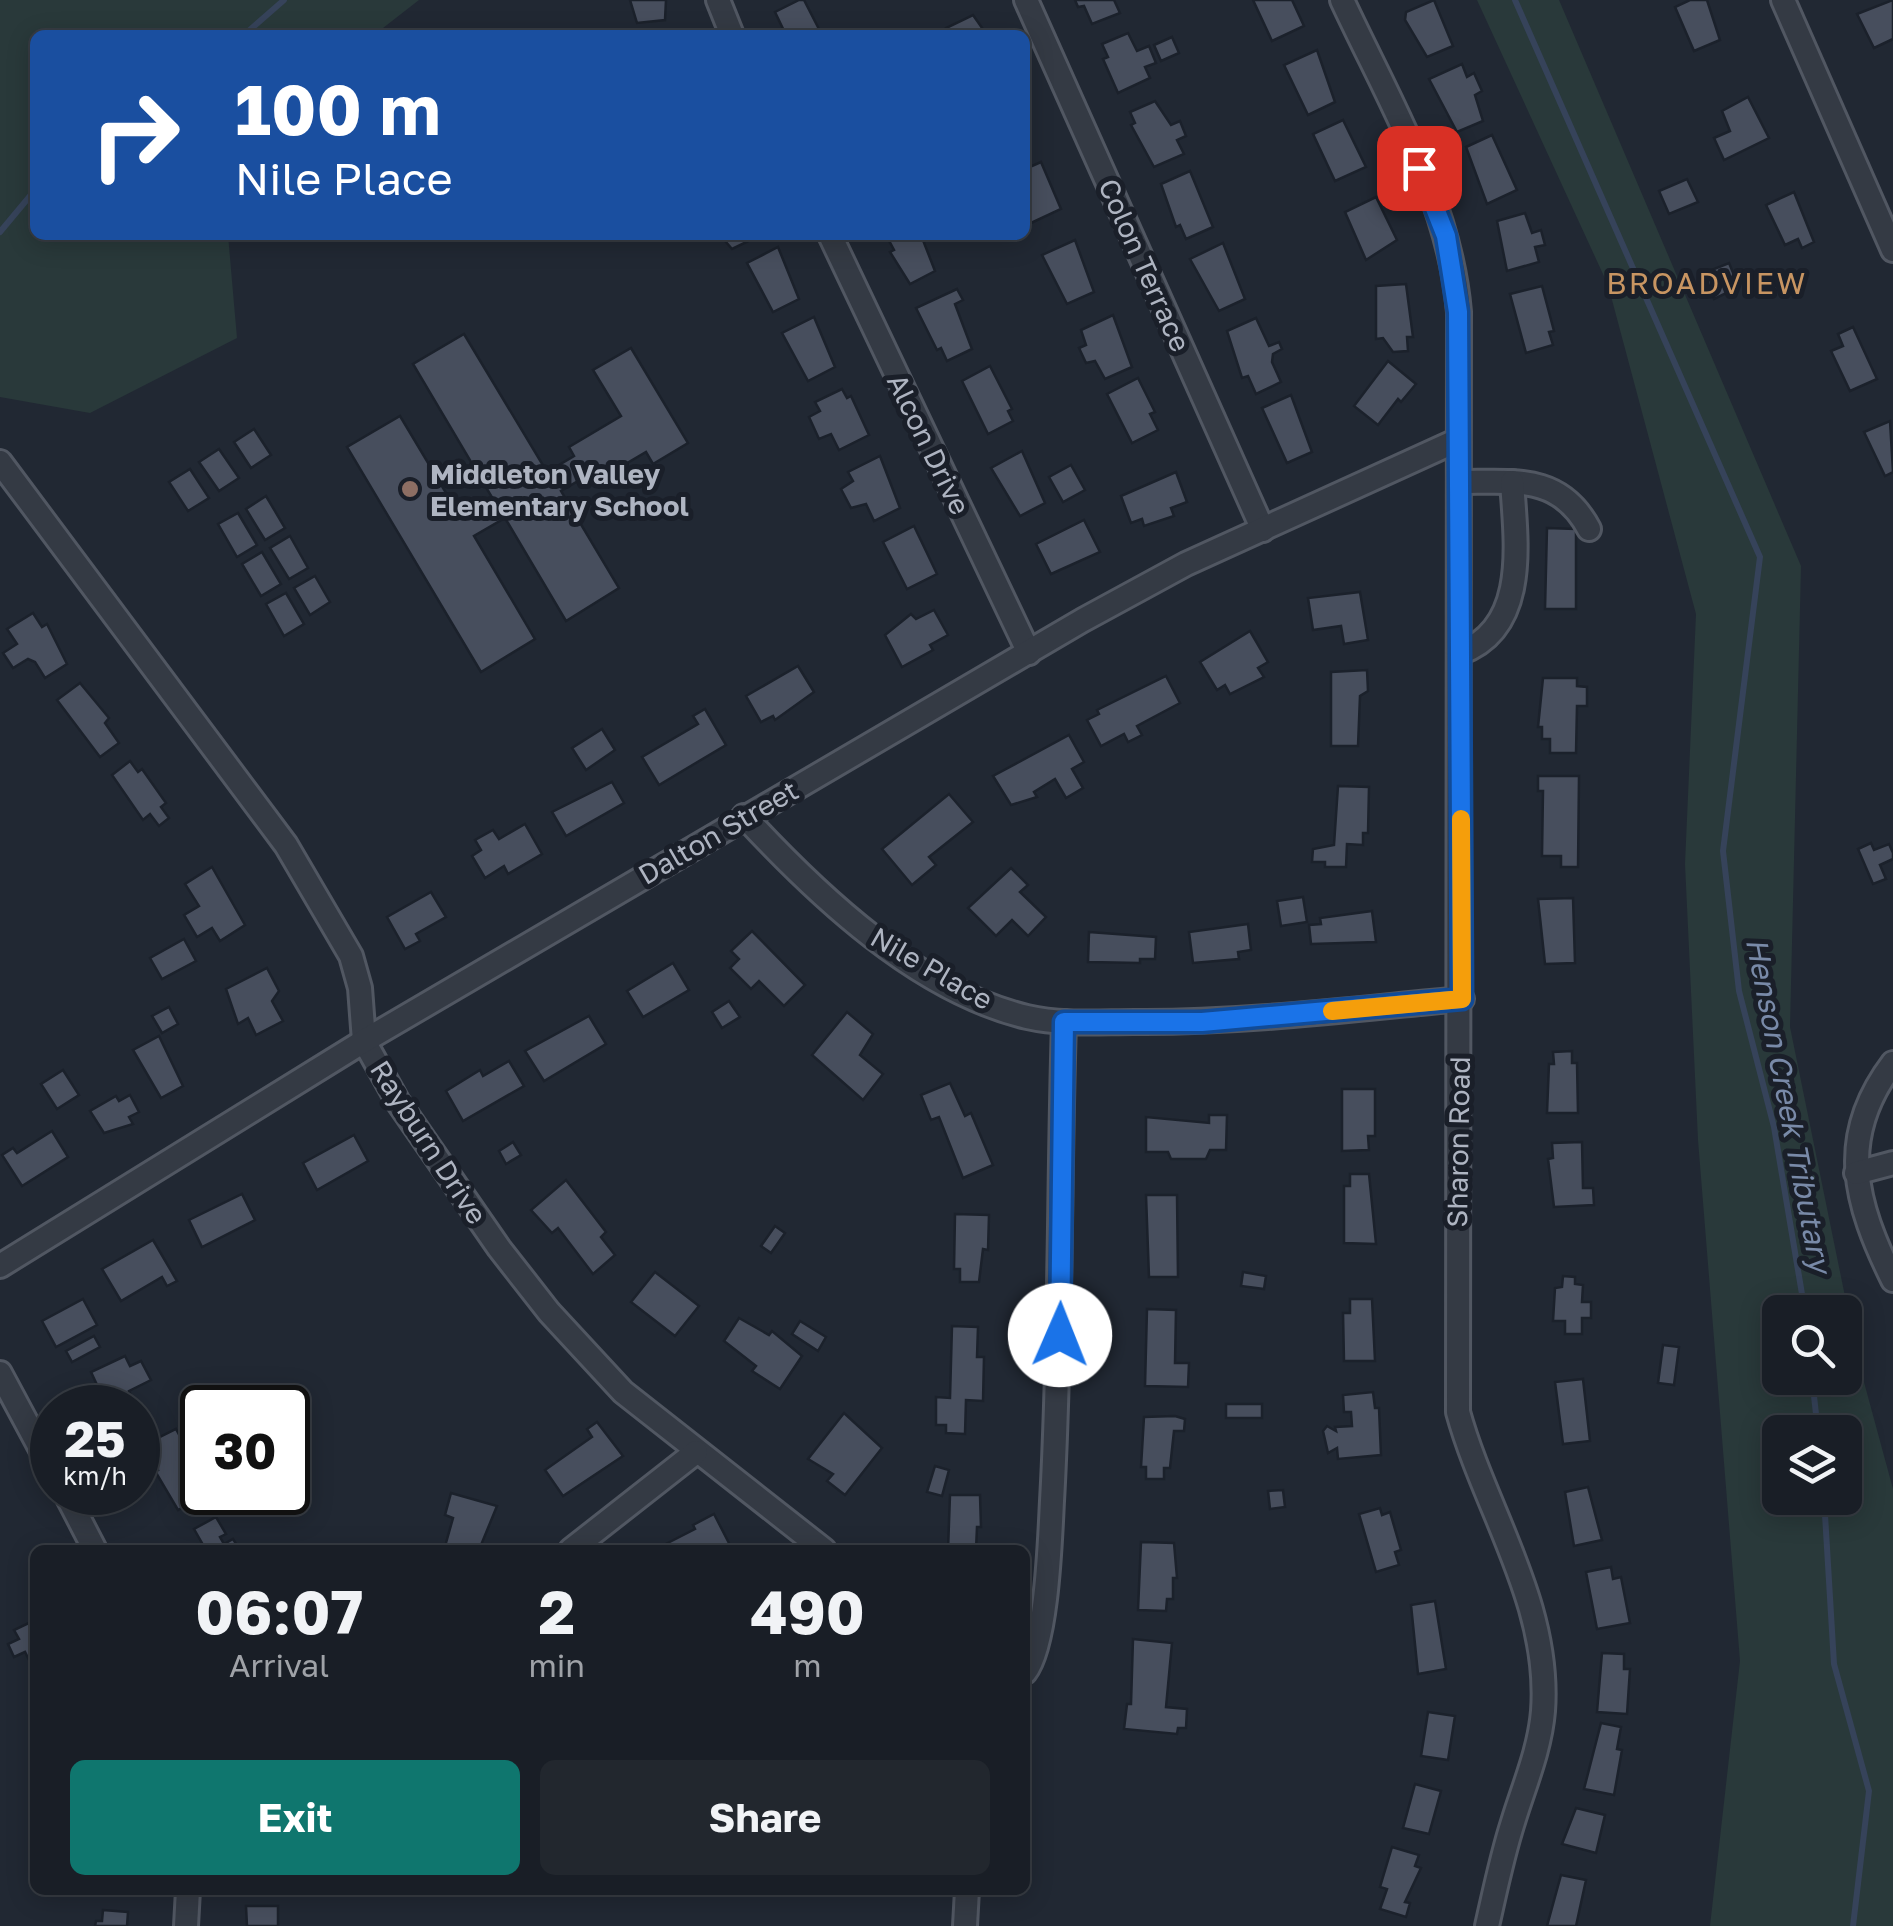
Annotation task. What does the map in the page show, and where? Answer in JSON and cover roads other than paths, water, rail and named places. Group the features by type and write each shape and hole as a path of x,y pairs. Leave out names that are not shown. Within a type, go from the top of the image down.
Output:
{"street":[{"path":"718,0 730,30"},
{"name":"Colon Terrace","path":"1026,0 1264,530"},
{"name":"Sharon Road","path":"1342,0 1438,208 1458,312 1462,999 1456,1232 1458,1412 1468,1451 1508,1536 1537,1644 1543,1687 1542,1726 1487,1926"},
{"path":"1783,0 1893,250"},
{"name":"Alcon Drive","path":"832,240 1028,653"},
{"name":"Dalton Street","path":"0,1266 364,1041 1028,653 1186,564 1458,440"},
{"name":"Rayburn Drive","path":"0,462 286,845 351,956 360,988 364,1041 398,1102 549,1312 623,1392 817,1545"},
{"path":"1459,482 1512,482 1566,495 1590,530"},
{"path":"1460,653 1480,646 1491,635 1512,590 1512,482"},
{"name":"Nile Place","path":"744,816 826,898 904,959 1006,1010 1064,1022 1202,1022 1462,999"},
{"path":"1030,1660 1036,1645 1050,1536 1060,1369 1064,1022"},
{"path":"1893,1063 1861,1126 1856,1173 1870,1233 1893,1280"},
{"path":"1856,1173 1893,1163"},
{"path":"0,1373 30,1429"},
{"path":"577,1545 696,1452"},
{"path":"77,1515 93,1545"},
{"path":"186,1926 188,1895"},
{"path":"966,1895 966,1926"}],"waterway":[{"path":"250,30 284,0"},
{"name":"Henson Creek Tributary","path":"1515,0 1760,557 1723,851 1739,991 1774,1127 1802,1295"},
{"path":"0,232 30,196"},
{"name":"Henson Creek Tributary","path":"1814,1395 1816,1415"},
{"name":"Henson Creek Tributary","path":"1825,1515 1834,1664 1869,1791 1853,1926"}],"place":[{"name":"Middleton Valley Elementary School","path":"410,489"}],"district":[{"name":"BROADVIEW","path":"1707,283"}]}
